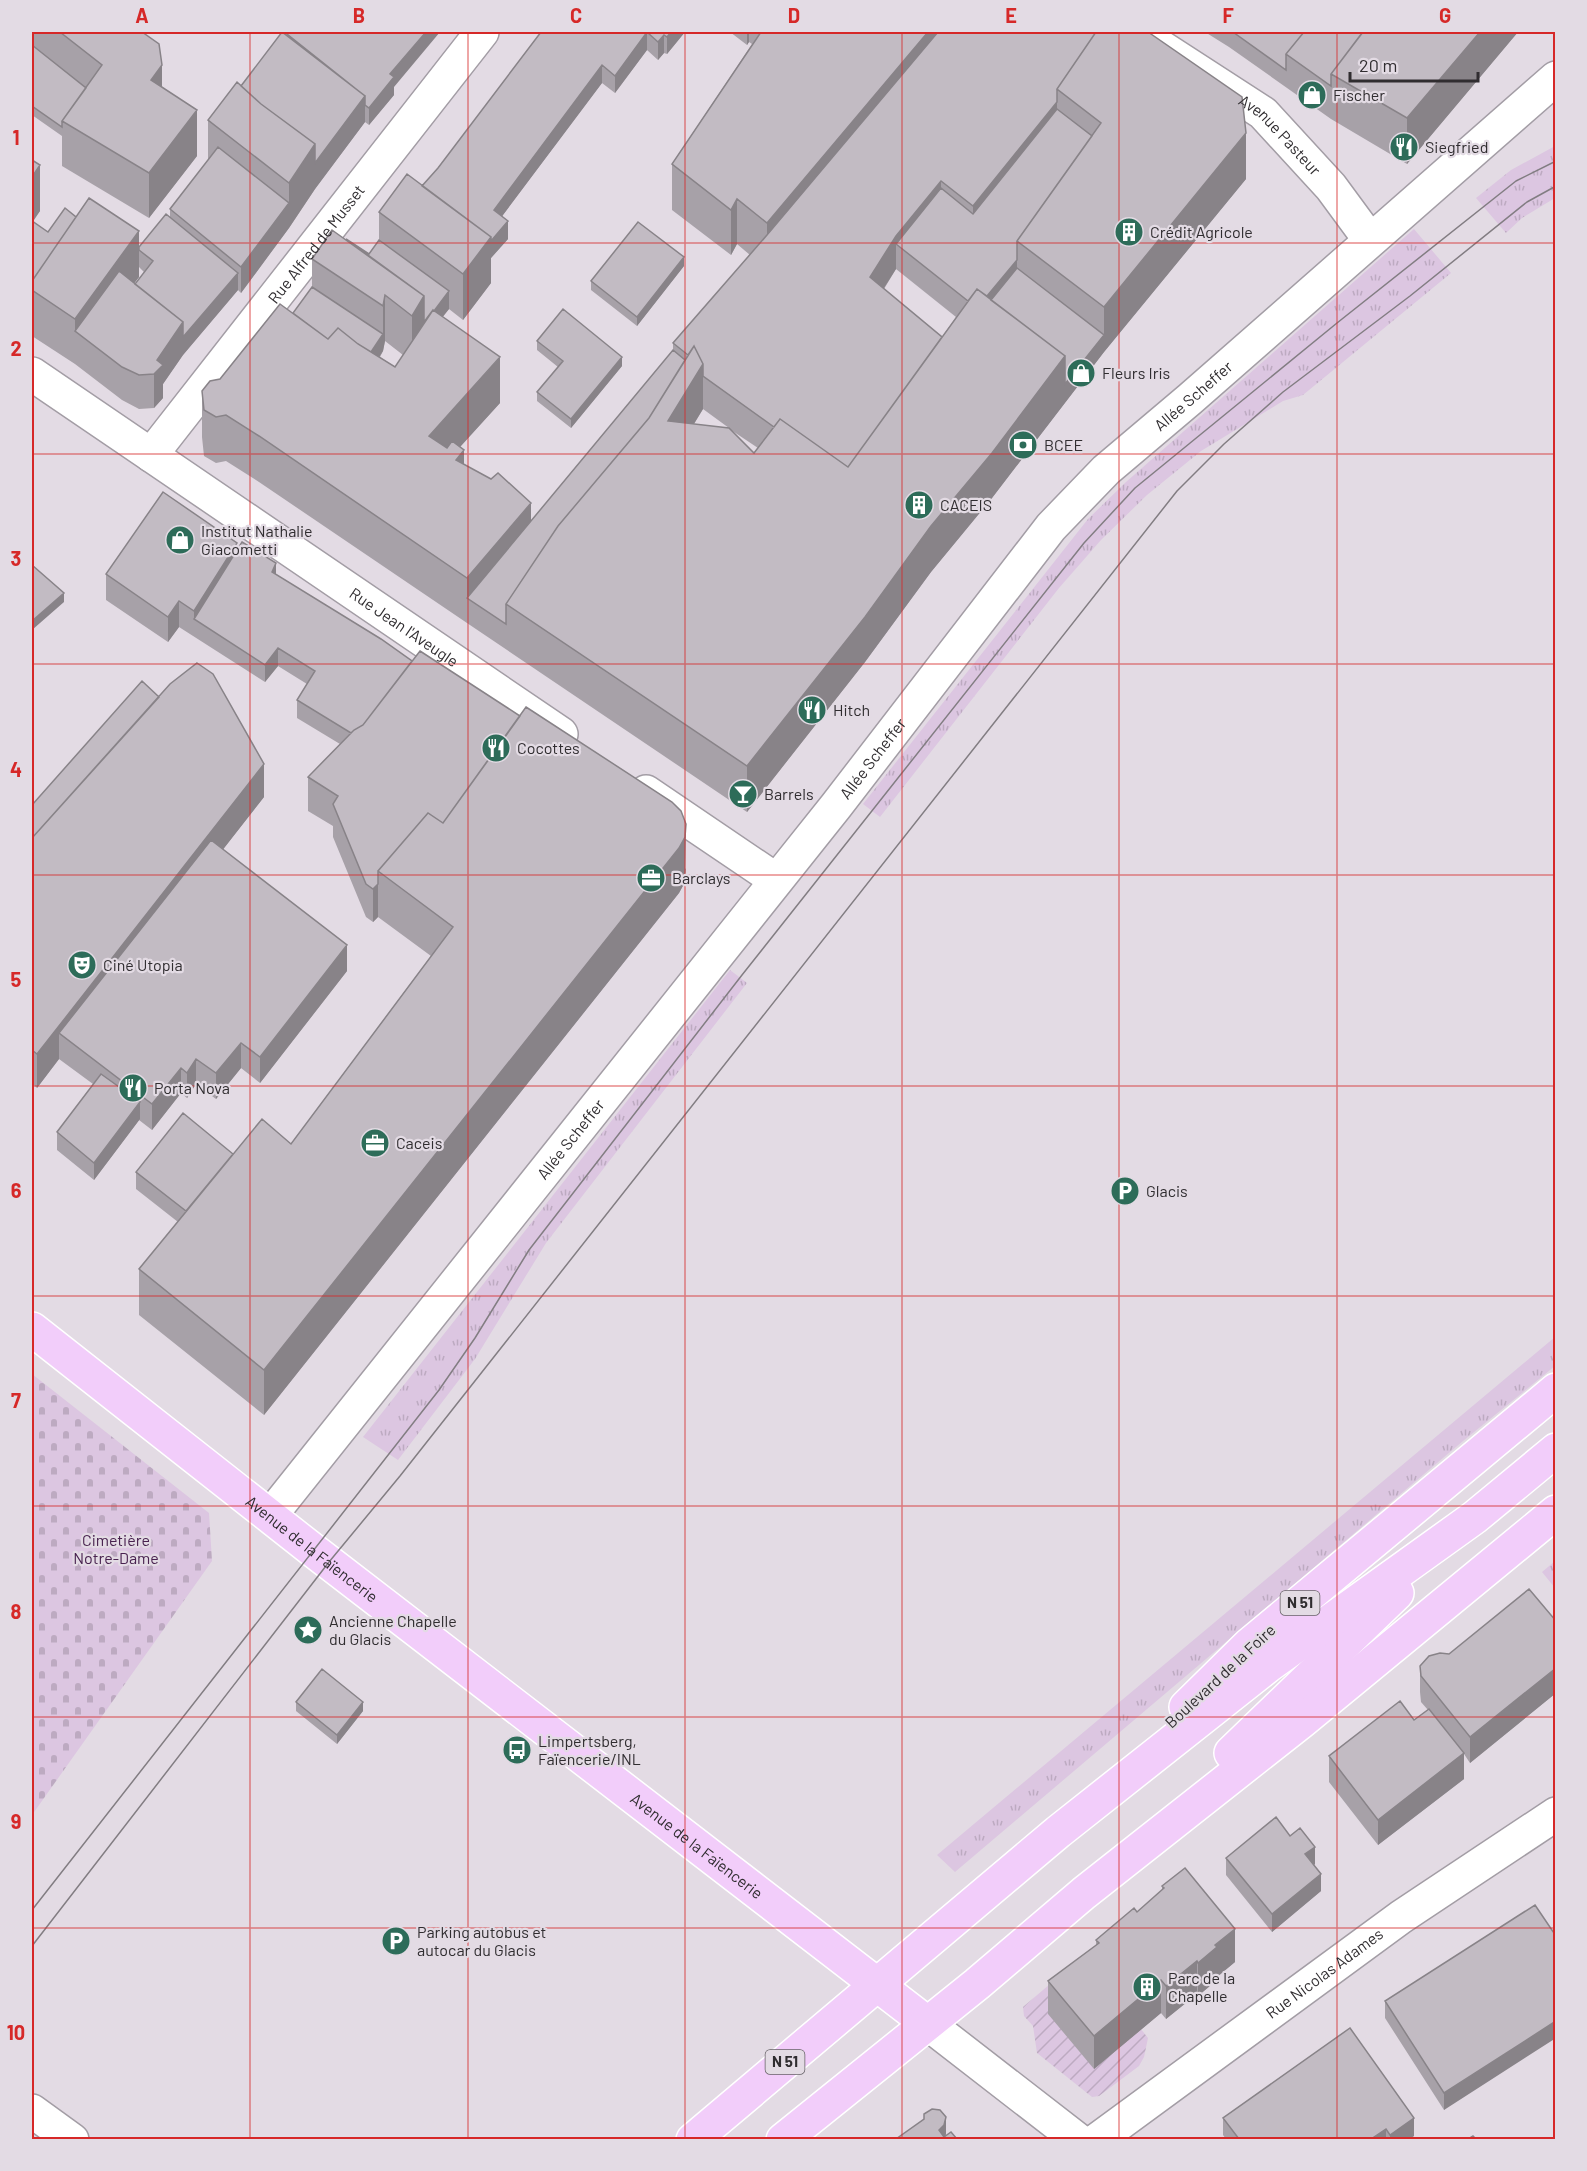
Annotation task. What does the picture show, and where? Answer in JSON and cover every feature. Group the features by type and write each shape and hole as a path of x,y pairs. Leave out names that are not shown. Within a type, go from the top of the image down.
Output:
{"main road":[{"name":"Avenue de la Faïencerie","path":"32,1329 270,1516 927,2023"},
{"name":"Boulevard de la Foire","path":"1058,1832 1250,1645 1556,1390"},
{"name":"Boulevard de la Foire","path":"1084,1893 1288,1700 1476,1517 1556,1450"},
{"name":"Boulevard de la Foire","path":"783,2139 1084,1893 1302,1721 1556,1512"},
{"name":"Boulevard de la Foire","path":"693,2139 1058,1832 1269,1665 1476,1517"}],"street":[{"name":"Rue Alfred de Musset","path":"151,455 482,32"},
{"name":"Avenue Pasteur","path":"1138,32 1263,113 1331,187 1370,240"},
{"name":"Allée Scheffer","path":"270,1516 836,806 1051,527 1106,470 1556,78"},
{"name":"Rue Jean l'Aveugle","path":"32,374 584,750"},
{"path":"624,777 776,880"},
{"name":"Rue Nicolas Adames","path":"1097,2139 1401,1917 1556,1814"},
{"path":"927,2023 1078,2139"},
{"path":"32,2111 72,2139"}],"green space":[{"path":"1555,146 1555,198 1522,218 1506,233 1476,198 1511,170"},
{"path":"1414,229 1451,273 1303,395 1283,401 1201,451 1147,495 1101,540 1059,588 880,817 863,804 1088,519 1126,482"},
{"path":"730,970 747,983 546,1243 475,1359 398,1460 363,1437"},
{"path":"1555,1337 1555,1366 1463,1441 955,1872 937,1855"},
{"name":"Cimetière Notre-Dame","path":"32,1374 209,1513 212,1561 32,1815"},
{"path":"1555,1561 1555,1588 1542,1572"},
{"path":"1083,1956 1148,2038 1144,2057 1139,2066 1099,2096 1092,2097 1037,2053 1033,2026 1024,2016 1023,2007"}],"building":[{"path":"60,32 142,32 159,44 162,65 151,80 197,110 149,173 62,121 102,65"},
{"path":"282,32 365,96 315,163 315,144 261,104 241,86"},
{"path":"289,32 426,32 390,74 394,77 369,108 365,105 365,96 287,34"},
{"path":"541,32 647,32 615,76 602,65 494,210 508,221 491,241 491,237 422,186"},
{"path":"647,32 671,32 667,37 664,35 658,42"},
{"path":"761,32 928,32 767,223 737,199 731,210 672,164"},
{"path":"938,32 1096,32 1057,89 1057,102 973,206 941,181 896,236 870,277 942,337 848,467 780,419 774,427 703,376 703,364 694,346 688,355 673,343"},
{"name":"Crédit Agricole","path":"1096,32 1148,32 1242,97 1246,133 1104,307 1017,241 1101,123 1057,89"},
{"path":"1233,32 1304,32 1286,54 1286,70"},
{"path":"1304,32 1362,33 1331,74 1331,86 1286,54"},
{"path":"1363,32 1480,32 1407,118 1331,74"},
{"path":"32,45 86,88 62,121 62,127 32,106"},
{"path":"237,82 261,104 315,144 289,183 208,120"},
{"path":"1057,109 1092,136 1017,241 1017,260 987,296 977,289 968,301 896,244 941,188 973,214"},
{"path":"218,147 289,203 241,267 170,209"},
{"path":"32,160 40,165 32,177"},
{"path":"407,174 491,237 463,274 379,212"},
{"path":"89,198 139,231 75,319 32,290 32,281"},
{"path":"65,208 76,217 32,281 32,221 48,232"},
{"path":"166,214 238,273 183,337 183,322 135,284 153,261 139,250 139,247"},
{"path":"638,222 684,257 637,317 591,281"},
{"path":"332,230 424,296 412,316 385,295 383,306 312,259"},
{"path":"346,239 369,254 379,240 449,291 424,322 424,296"},
{"path":"1017,268 1104,335 1065,384 1065,356 991,300"},
{"path":"119,271 183,322 157,360 163,365 154,374 139,375 122,367 75,331"},
{"path":"312,287 383,334 371,352 338,328 328,339 293,313"},
{"path":"977,289 1065,356 992,453 931,526 865,617 747,766 506,604 558,526 649,418 694,346 703,364 668,421 729,428 754,453 780,419 848,467"},
{"path":"280,304 328,339 338,328 358,344 395,367 433,310 500,357 429,436 447,448 452,441 464,450 456,460 491,479 498,473 531,503 467,578 259,436 226,415 216,417 204,410 202,391 210,381 220,379"},
{"path":"563,309 622,357 571,419 537,392 563,361 537,341"},
{"path":"673,350 685,360 649,418 558,526 506,604 506,624 467,598"},
{"path":"163,492 237,543 194,611 179,601 168,617 106,574"},
{"path":"242,542 276,563 272,572 381,639 412,661 363,725 351,733 297,700 315,671 278,648 265,665 194,619"},
{"path":"32,565 64,593 32,621"},
{"path":"420,651 520,716 443,823 428,813 378,871 378,884 373,889 366,884 333,804 338,796 308,777 354,730 363,725"},
{"name":"Ciné Utopia","path":"197,663 213,674 264,764 37,1054 32,1050 32,838 170,684"},
{"path":"142,681 159,697 32,838 32,805"},
{"path":"526,707 672,802 681,811 686,824 685,837 679,848 264,1370 139,1269 262,1119 291,1144 453,927 378,871 428,813 443,823"},
{"path":"211,840 347,945 260,1057 241,1043 216,1073 196,1059 187,1073 181,1068 152,1104 59,1033"},
{"path":"101,1074 140,1102 94,1163 57,1132"},
{"path":"183,1113 233,1154 186,1211 136,1172"},
{"path":"1529,1589 1556,1621 1556,1668 1470,1737 1421,1676 1420,1666 1429,1656 1440,1653 1449,1654"},
{"path":"322,1669 363,1702 337,1735 296,1702"},
{"path":"1400,1701 1414,1720 1429,1709 1464,1753 1378,1820 1329,1756"},
{"path":"1276,1817 1290,1836 1300,1828 1315,1847 1305,1854 1321,1874 1272,1914 1226,1858"},
{"path":"1185,1868 1235,1929 1198,1963 1197,1961 1166,1986 1161,1980 1094,2036 1048,1981 1099,1943 1096,1940 1134,1908 1137,1912 1164,1888 1162,1886"},
{"path":"1535,1905 1556,1936 1556,2021 1444,2093 1385,2001"},
{"path":"1350,2028 1414,2118 1390,2135 1386,2129 1371,2139 1239,2139 1223,2118"},
{"path":"932,2109 940,2110 946,2117 944,2125 939,2130 944,2137 951,2132 957,2139 896,2139 924,2119 924,2114"}],"tram line":[{"path":"32,1910 439,1390 475,1338 529,1250 742,975 1084,543 1135,488 1337,323 1516,181 1556,161"},
{"path":"32,1946 329,1562 400,1476 1177,491 1224,444 1283,392 1410,296 1527,202 1556,186"}],"place":[{"name":"Fischer","path":"1312,95"},
{"name":"Siegfried","path":"1404,147"},
{"name":"Crédit Agricole","path":"1129,232"},
{"name":"Fleurs Iris","path":"1081,373"},
{"name":"BCEE","path":"1023,445"},
{"name":"CACEIS","path":"919,505"},
{"name":"Institut Nathalie Giacometti","path":"180,540"},
{"name":"Hitch","path":"812,710"},
{"name":"Cocottes","path":"496,748"},
{"name":"Barrels","path":"743,794"},
{"name":"Barclays","path":"651,878"},
{"name":"Ciné Utopia","path":"82,965"},
{"name":"Porta Nova","path":"133,1088"},
{"name":"Caceis","path":"375,1143"},
{"name":"Glacis","path":"1125,1191"},
{"name":"Ancienne Chapelle du Glacis","path":"308,1630"},
{"name":"Limpertsberg, Faïencerie/INL","path":"517,1750"},
{"name":"Parking autobus et autocar du Glacis","path":"396,1941"},
{"name":"Parc de la Chapelle","path":"1147,1987"}]}
